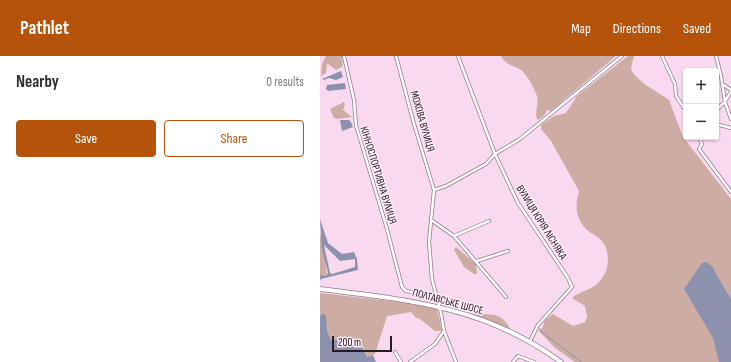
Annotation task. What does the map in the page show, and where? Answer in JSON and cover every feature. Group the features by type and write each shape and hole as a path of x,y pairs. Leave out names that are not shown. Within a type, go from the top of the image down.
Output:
{"main road":[{"name":"ПОЛТАВСЬКЕ ШОСЕ","path":"320,289 400,298 467,313 495,324 530,341 561,362"}],"street":[{"name":"КІННОСПОРТИВНА ВУЛИЦЯ","path":"344,56 354,100 356,125 404,290 437,297"},
{"name":"МОХОВА ВУЛИЦЯ","path":"396,56 414,124 434,190 429,242 432,279 444,331 456,362"},
{"name":"ВУЛИЦЯ ЮРІЯ ЛІСНЯКА","path":"458,56 494,154 519,206 568,278 572,287 538,325 530,341"},
{"path":"434,190 486,164 494,154 520,139 622,56"},
{"path":"662,56 675,84 676,96 683,106"},
{"path":"716,56 725,102 731,119"},
{"path":"719,107 725,102 731,91 722,83"},
{"path":"719,125 731,128"},
{"path":"700,140 702,144 699,149 731,192"},
{"path":"431,220 454,236 477,261 506,297"},
{"path":"454,236 489,222"},
{"path":"477,261 508,251"},
{"path":"410,362 435,344 444,331"},
{"path":"395,352 401,362"},
{"path":"513,362 518,356 534,362"}],"shaded area":[{"path":"326,56 342,56 343,66 336,70 327,63 326,73 321,76 322,64"},
{"path":"501,56 616,56 551,111 547,110 544,116 538,120 536,114 538,99 526,75 518,68 508,64"},
{"path":"628,56 634,56 631,68 633,73 647,86 669,100 683,140 685,140 731,199 731,299 712,266 731,362 575,362 555,348 539,331 539,328 542,329 545,320 553,314 573,326 585,322 587,317 585,306 572,298 575,295 593,287 600,281 606,271 608,260 604,243 590,233 580,221 577,212 579,191 551,141 541,129 541,125 554,116 566,113 577,96"},
{"path":"344,102 345,105 343,110 352,117 334,118 330,109"},
{"path":"320,234 323,241 327,276 320,275"},
{"path":"456,247 476,264 477,274 474,274 464,267 454,250"},
{"path":"320,293 408,303 437,309 442,331 435,331 420,319 415,317 411,312 387,316 375,354 367,357 361,342 343,343 341,340 331,340 322,314 320,316"},
{"path":"472,314 495,315 503,320 511,330"}],"water":[{"path":"341,71 343,77 336,80 329,78 324,80 322,79"},
{"path":"345,83 346,89 328,91 326,89 327,85"},
{"path":"340,120 349,120 353,127 342,131"},
{"path":"320,219 328,243 342,254 354,252 357,259 358,270 321,279 320,281 320,275 326,276 328,273 322,249","holes":["324,245 340,261 355,259 355,267 332,274 330,273"]},
{"path":"706,262 712,266 731,299 731,362 719,362 713,338 684,289 702,263"},
{"path":"323,313 326,316 327,331 331,340 341,340 344,343 359,341 367,357 373,355 376,362 320,362 320,316"}],"waterway":[{"path":"540,331 582,362"}]}
